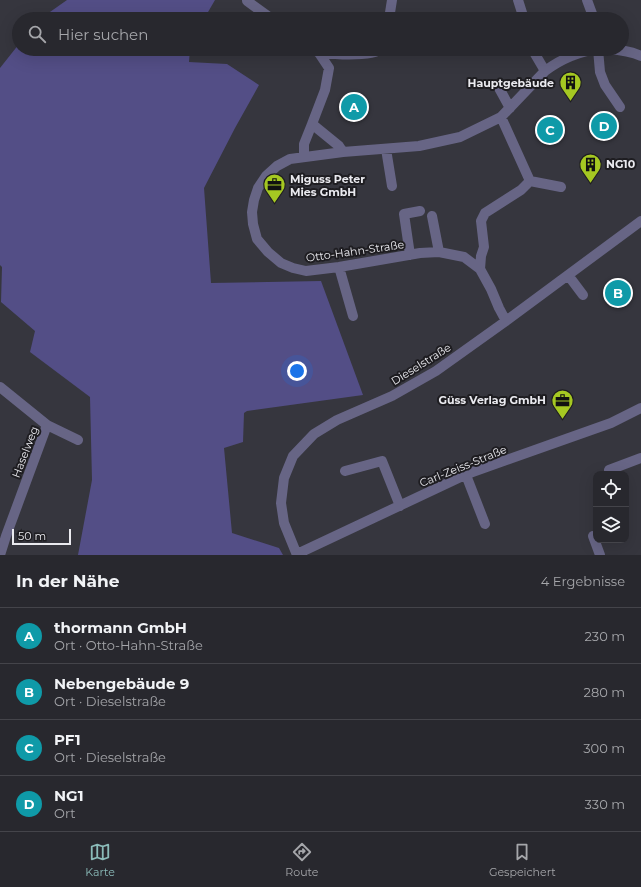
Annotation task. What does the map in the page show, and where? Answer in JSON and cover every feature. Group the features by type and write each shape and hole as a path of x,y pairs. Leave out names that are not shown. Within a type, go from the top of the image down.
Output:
{"street":[{"path":"247,0 262,12"},
{"path":"390,12 392,0"},
{"path":"518,0 522,12"},
{"path":"587,0 591,12"},
{"path":"629,52 641,56"},
{"path":"304,157 304,144 324,90 329,68 320,56"},
{"path":"536,56 545,71"},
{"path":"530,181 501,117 545,71 572,56"},
{"path":"599,56 600,72 605,85 620,107"},
{"path":"499,88 510,108"},
{"name":"Otto-Hahn-Straße","path":"501,117 460,137 419,146 343,152 290,159 277,166 266,176 258,188 252,212 253,224 257,239 268,252 281,263 306,271 339,268 420,253 439,252 464,258 480,269 506,321"},
{"path":"312,124 340,146 343,152"},
{"path":"386,149 392,186"},
{"path":"530,181 561,187"},
{"path":"480,269 481,256 484,247 481,221 485,214 521,190 530,181"},
{"path":"410,255 404,214 420,211"},
{"path":"432,216 439,252"},
{"name":"Dieselstraße","path":"297,555 284,523 281,503 284,478 293,456 314,434 337,420 392,396 436,371 568,275 640,217"},
{"path":"339,268 353,316"},
{"path":"568,275 583,295"},
{"name":"Haselweg","path":"0,387 48,425 78,440"},
{"name":"Carl-Zeiss-Straße","path":"297,555 466,475 611,423 641,408"},
{"name":"Haselweg","path":"0,555 48,425"},
{"path":"609,470 641,458"},
{"path":"345,471 382,461 400,506"},
{"path":"466,475 485,524"},
{"path":"596,543 600,555"}],"shaded area":[{"path":"67,0 215,0 208,12 50,12"},
{"path":"12,53 12,56 189,56 189,62 227,64 259,85 204,188 211,283 321,281 363,395 247,411 244,413 243,442 224,448 232,533 279,548 283,555 78,555 92,480 90,397 30,352 35,331 1,302 0,68"}],"place":[{"name":"Hauptgebäude","path":"570,102"},
{"name":"thormann GmbH","path":"354,107"},
{"name":"NG1","path":"604,126"},
{"name":"PF1","path":"550,130"},
{"name":"NG10","path":"590,184"},
{"name":"Miguss Peter Mies GmbH","path":"274,204"},
{"name":"Nebengebäude 9","path":"618,293"},
{"name":"Güss Verlag GmbH","path":"562,420"}]}
